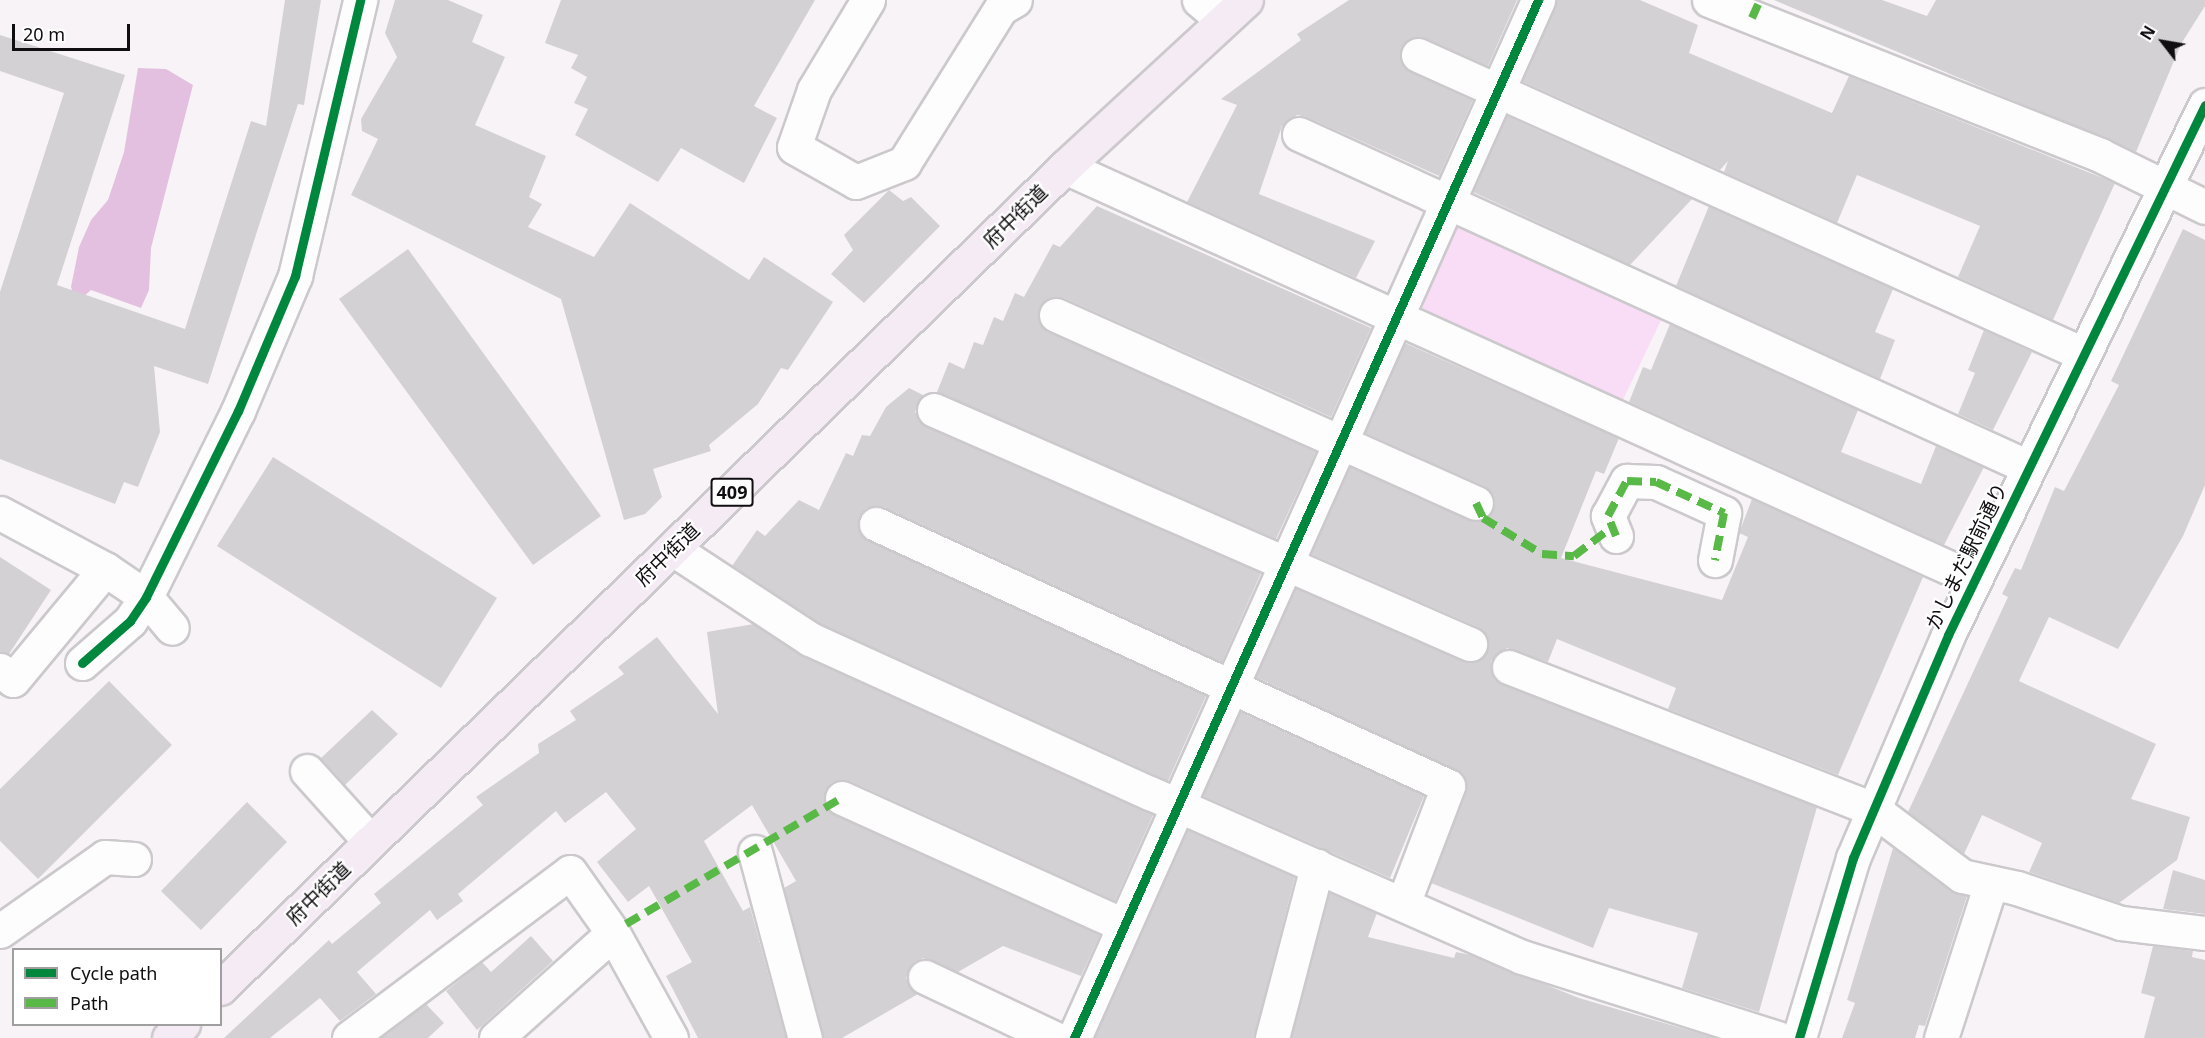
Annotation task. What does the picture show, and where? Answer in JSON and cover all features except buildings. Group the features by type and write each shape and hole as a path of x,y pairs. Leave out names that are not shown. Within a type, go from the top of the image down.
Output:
{"highway":[{"name":"府中街道","path":"222,986 1065,166 1222,7"},
{"path":"169,1038 181,1026"}],"street":[{"path":"82,663 130,621 146,597 238,411 295,276 360,0"},
{"path":"868,0 814,90 794,147 856,182 904,163 1000,8 1015,0"},
{"path":"1074,1038 1538,0"},
{"path":"1709,0 2166,184 2205,207"},
{"path":"1418,55 2081,353"},
{"name":"かしまだ駅前通り","path":"1799,1038 1821,951 1873,809 1974,579 2081,353 2205,105"},
{"path":"1299,134 1446,206 2028,467"},
{"path":"1065,166 1974,579"},
{"path":"1056,315 1476,503"},
{"path":"934,410 1470,644"},
{"path":"1616,536 1608,516 1627,481 1656,482 1724,513 1715,560"},
{"path":"0,513 105,569 146,597 172,628"},
{"path":"876,524 1448,786 1403,904"},
{"path":"673,549 810,639 1179,805 1522,957 1776,1038"},
{"path":"0,670 13,680 105,569"},
{"path":"1509,667 1873,809 1962,876 1990,886 2017,888 2121,923 2205,933"},
{"path":"307,771 370,841"},
{"path":"842,798 1123,925"},
{"path":"755,852 805,1038"},
{"path":"0,931 105,856 134,859"},
{"path":"1272,1038 1317,866"},
{"path":"349,1038 570,872 613,933 670,1038"},
{"path":"1941,1038 1990,886"},
{"path":"496,1038 613,933"},
{"path":"925,977 1054,1038"}],"shaded area":[{"path":"138,68 166,69 193,85 151,248 149,290 141,308 91,290 76,303 71,287 79,247 91,220 108,200 124,152"},
{"path":"1468,224 1665,312 1620,406 1427,318 1420,302 1452,228"}],"marked path":[{"path":"1752,18 1760,0"},
{"path":"1616,536 1608,516 1627,481 1656,482 1724,513 1715,560"},
{"path":"1476,503 1483,518 1542,554 1574,556 1612,527"},
{"path":"626,924 842,798"}],"cycle path":[{"path":"82,663 130,621 146,597 238,411 295,276 360,0"},
{"path":"1074,1038 1538,0"},
{"path":"1799,1038 1853,858 1948,635 2205,105"}]}
